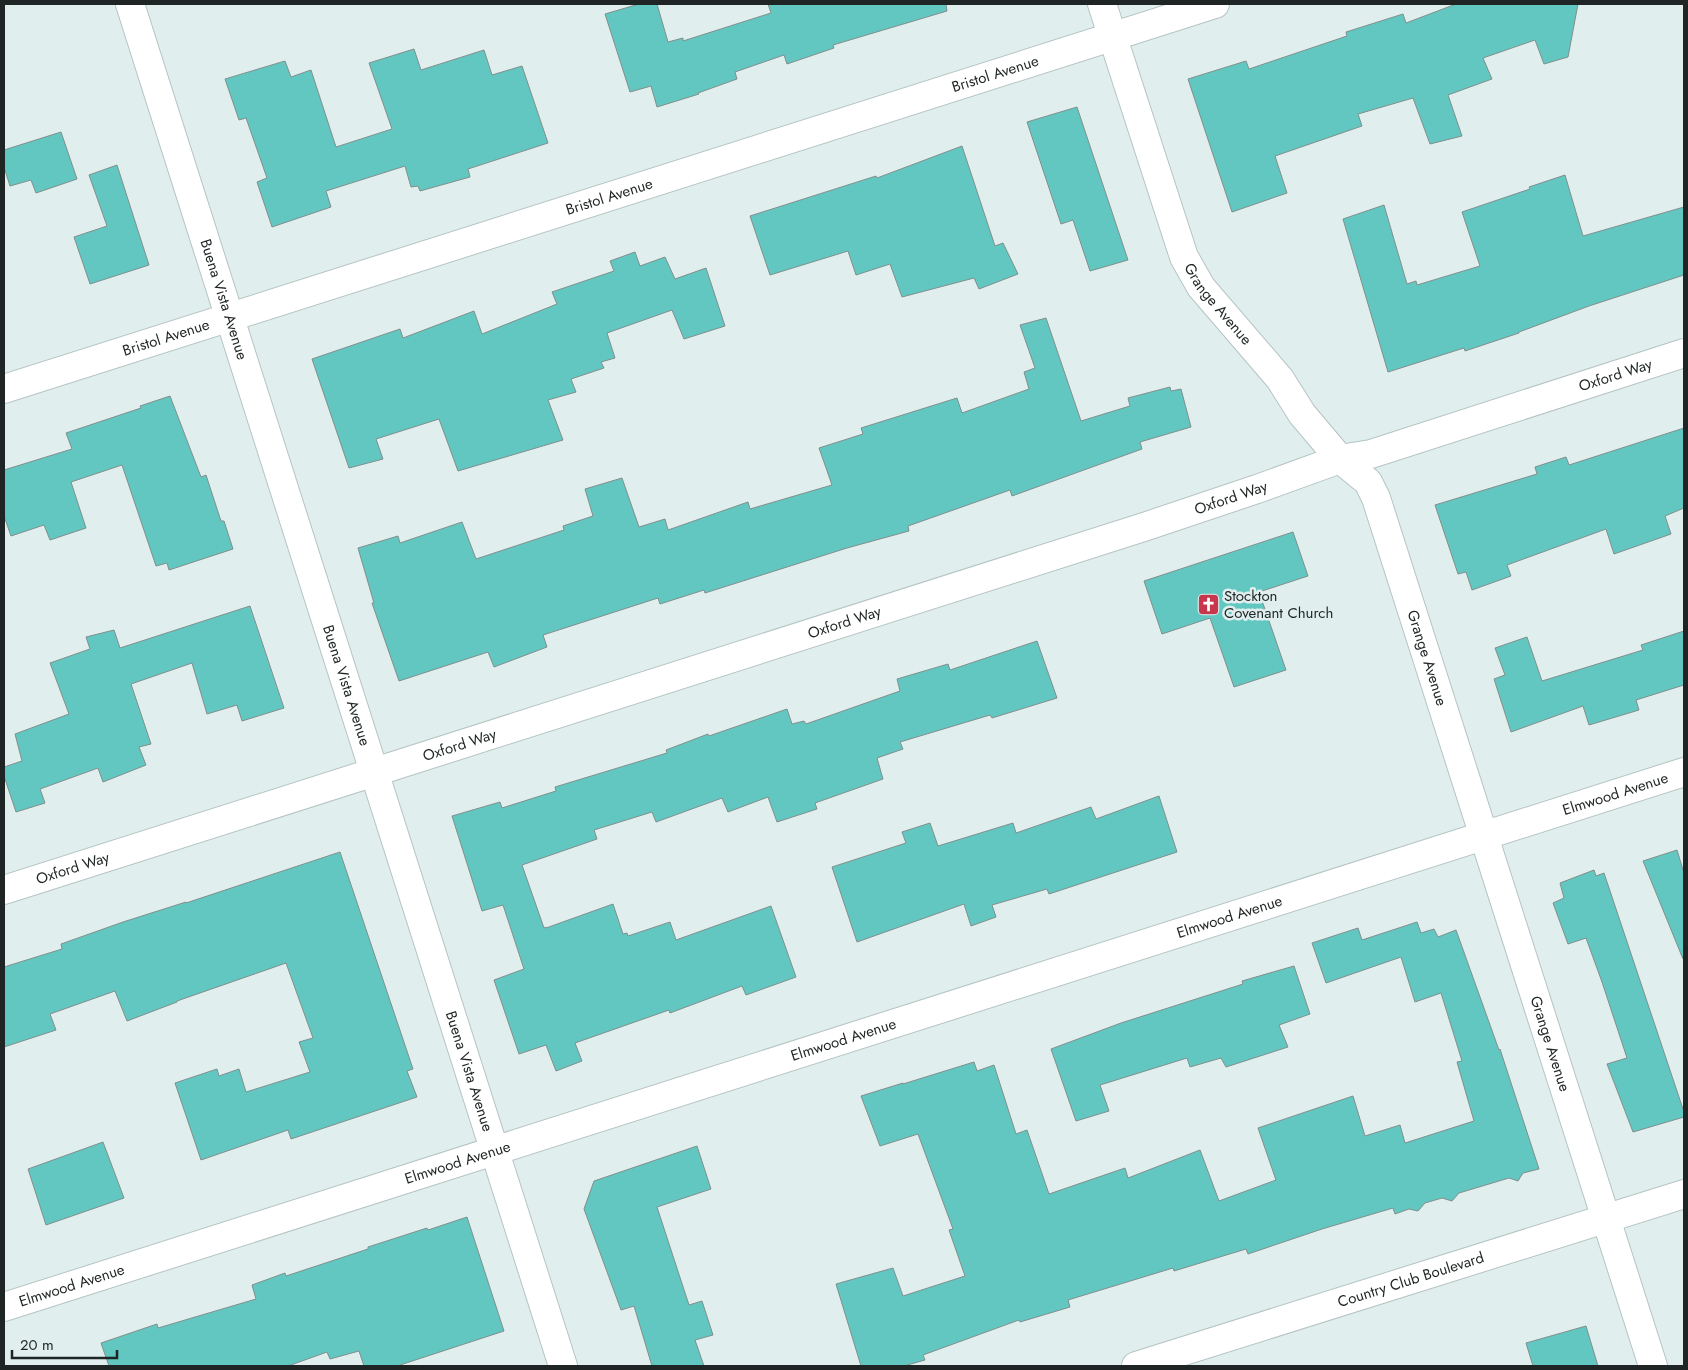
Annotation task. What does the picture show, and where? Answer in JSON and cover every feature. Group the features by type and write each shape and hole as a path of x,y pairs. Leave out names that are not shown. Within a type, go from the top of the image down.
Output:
{"street":[{"name":"Buena Vista Avenue","path":"130,4 563,1366"},
{"name":"Grange Avenue","path":"1102,4 1184,257 1201,287 1280,379 1302,414 1340,458 1368,482 1376,498 1653,1366"},
{"name":"Bristol Avenue","path":"4,389 1215,4"},
{"name":"Oxford Way","path":"4,890 1147,526 1257,489 1340,458 1371,454 1684,353"},
{"name":"Elmwood Avenue","path":"4,1307 1684,772"},
{"name":"Country Club Boulevard","path":"1136,1366 1684,1194"}],"building":[{"path":"639,4 657,4 668,42 683,38 683,41 771,13 768,4 946,4 947,11 833,45 834,48 787,64 784,55 735,72 737,79 699,94 657,107 651,86 630,92 605,14"},
{"path":"1456,4 1578,4 1568,57 1544,64 1535,40 1483,58 1492,79 1448,95 1462,136 1430,144 1413,98 1358,114 1362,126 1275,156 1287,193 1232,212 1188,79 1246,61 1249,69 1347,36 1346,32 1403,14 1406,23"},
{"path":"414,49 421,70 484,50 492,75 522,66 548,143 468,169 470,177 420,191 418,186 411,187 405,166 326,191 331,207 272,227 257,182 267,178 246,118 239,120 225,79 285,61 291,77 311,70 336,147 392,129 369,63"},
{"path":"1077,107 1128,260 1090,271 1073,220 1061,224 1027,122"},
{"path":"61,132 77,179 36,193 31,180 10,186 4,167 4,150"},
{"path":"962,146 995,246 1003,243 1018,274 979,289 974,278 902,297 890,264 856,275 848,251 770,275 750,216 876,176 877,178"},
{"path":"117,165 149,265 90,284 74,237 107,226 89,175"},
{"path":"1565,175 1583,236 1684,207 1684,275 1589,306 1519,333 1465,351 1464,348 1388,372 1343,219 1384,205 1407,284 1416,281 1417,285 1480,266 1462,212"},
{"path":"635,252 640,266 665,257 675,279 706,268 725,326 684,339 672,310 607,333 615,358 601,362 604,368 571,379 576,392 548,400 563,440 458,471 439,419 376,439 383,459 349,468 312,359 400,329 403,338 474,311 482,334 557,304 552,292 614,271 610,261"},
{"path":"1046,318 1081,421 1130,406 1128,398 1170,387 1171,391 1181,389 1191,427 1140,442 1142,449 1012,496 1010,490 908,526 909,531 847,548 705,593 704,590 660,604 658,598 543,635 547,647 494,667 488,652 399,681 372,603 374,603 358,548 398,536 400,543 462,522 476,559 564,530 563,526 593,516 585,489 622,478 639,527 665,519 668,530 748,502 750,509 832,485 819,448 863,434 861,428 957,398 962,413 1029,389 1024,372 1035,368 1020,325"},
{"path":"170,396 201,477 206,475 221,521 224,521 233,549 169,570 167,563 156,566 122,465 71,482 86,528 50,540 44,525 11,536 4,516 4,470 72,449 66,433 141,408 140,406"},
{"path":"1684,428 1684,508 1665,516 1671,534 1614,554 1606,529 1507,565 1511,576 1472,590 1466,572 1458,574 1435,505 1537,474 1535,467 1566,457 1569,465"},
{"name":"Stockton Covenant Church","path":"1293,532 1308,576 1259,592 1286,670 1234,687 1210,618 1162,634 1144,581"},
{"path":"250,606 284,708 242,721 237,705 207,714 192,663 131,684 151,744 139,747 146,765 103,782 98,768 40,789 45,803 16,812 4,776 4,767 22,761 15,734 69,714 50,663 90,649 86,637 114,630 120,648"},
{"path":"1684,631 1684,685 1636,700 1639,710 1589,725 1583,706 1511,732 1494,679 1505,675 1495,648 1527,637 1542,681 1643,650 1641,645"},
{"path":"1037,641 1057,698 992,718 990,715 900,742 903,749 877,758 883,779 815,803 817,809 777,822 768,797 728,812 722,798 656,822 652,812 594,830 597,839 522,865 544,928 613,904 623,934 627,933 628,936 670,922 676,940 771,906 796,977 746,995 742,986 670,1013 669,1010 575,1043 582,1061 556,1071 546,1045 519,1054 494,980 524,969 503,905 482,911 452,816 500,802 502,808 556,791 555,787 667,753 666,750 708,734 709,736 787,709 792,724 804,721 806,724 900,691 897,679 948,664 950,670"},
{"path":"1159,796 1177,852 1049,894 1047,889 992,905 996,917 971,926 964,904 857,942 832,867 906,843 902,832 930,823 938,846 1013,823 1016,833 1091,807 1096,819"},
{"path":"1677,850 1684,873 1684,959 1643,861"},
{"path":"340,852 413,1069 407,1071 417,1097 291,1139 288,1130 201,1160 175,1083 217,1069 219,1076 239,1069 246,1092 310,1072 299,1042 313,1038 286,963 177,1001 127,1021 115,991 50,1014 56,1030 4,1047 4,967 62,949 61,944 123,922"},
{"path":"1594,870 1596,876 1604,873 1684,1112 1684,1117 1633,1132 1607,1064 1627,1058 1602,982 1586,938 1568,944 1553,903 1564,898 1560,883"},
{"path":"1417,922 1421,933 1434,929 1438,937 1456,930 1500,1049 1539,1169 1523,1173 1518,1181 1509,1178 1459,1193 1452,1201 1442,1198 1425,1203 1418,1211 1409,1209 1395,1214 1393,1208 1248,1254 1246,1249 1174,1271 1173,1268 1068,1300 1070,1307 1020,1322 1019,1320 923,1355 925,1360 904,1366 861,1366 836,1284 893,1268 903,1296 965,1276 949,1230 953,1229 918,1134 880,1146 861,1096 974,1062 977,1071 994,1065 1016,1134 1027,1130 1049,1194 1125,1168 1128,1178 1200,1150 1219,1201 1276,1180 1258,1128 1353,1096 1365,1136 1400,1125 1405,1143 1474,1121 1457,1062 1462,1061 1441,993 1415,1002 1401,957 1326,983 1312,943 1358,928 1362,940"},
{"path":"1294,966 1310,1014 1279,1025 1288,1047 1226,1067 1221,1058 1190,1067 1187,1058 1100,1085 1109,1111 1076,1121 1051,1049 1121,1023 1243,984 1242,981"},
{"path":"103,1142 124,1198 46,1225 28,1169"},
{"path":"697,1146 711,1189 657,1207 689,1305 702,1301 713,1335 695,1340 704,1366 652,1366 634,1306 621,1310 584,1209 594,1181"},
{"path":"467,1217 504,1331 397,1366 364,1366 359,1351 330,1359 327,1352 288,1366 109,1366 101,1343 157,1324 158,1328 256,1299 252,1285 285,1273 286,1276 368,1249 368,1247"},
{"path":"1586,1326 1598,1366 1533,1366 1526,1343"}],"place":[{"name":"Stockton Covenant Church","path":"1208,605"}]}
